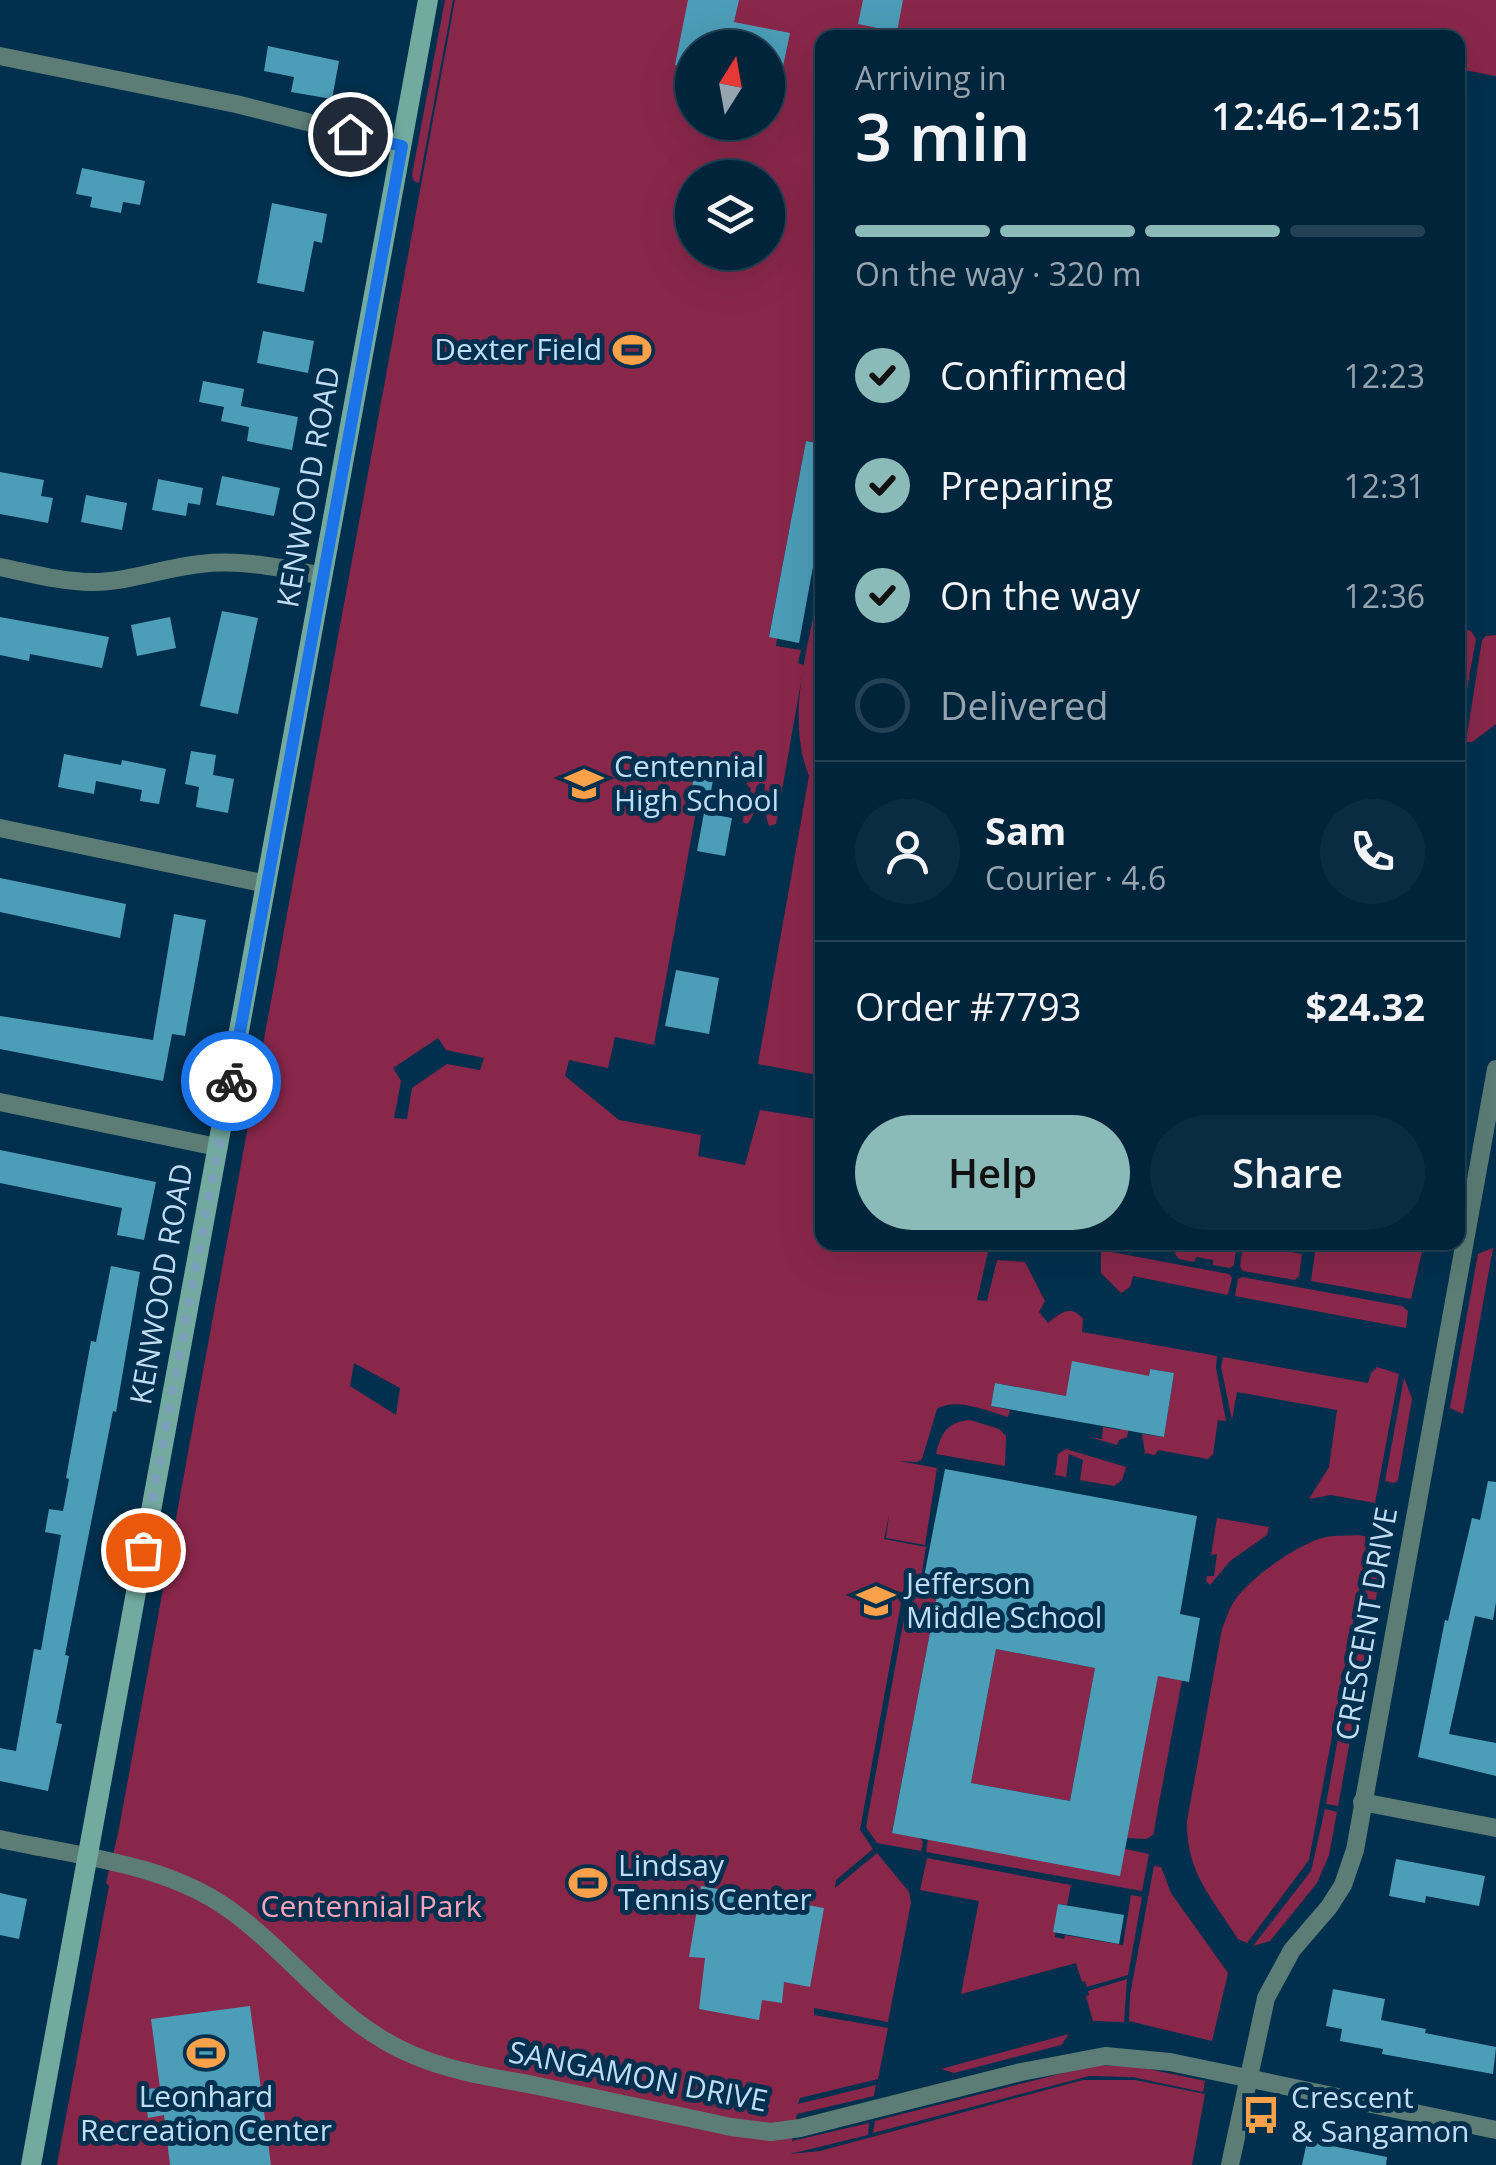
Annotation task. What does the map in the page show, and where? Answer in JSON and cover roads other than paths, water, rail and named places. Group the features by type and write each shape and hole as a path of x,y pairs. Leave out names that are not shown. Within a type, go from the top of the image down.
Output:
{"street":[{"name":"KENWOOD ROAD","path":"31,2165 428,0"},
{"path":"0,56 236,104 402,146"},
{"path":"0,567 92,582 228,562 263,564 323,576"},
{"path":"0,828 267,884"},
{"name":"CRESCENT DRIVE","path":"1465,1239 1496,1069"},
{"path":"0,1102 217,1146"},
{"name":"CRESCENT DRIVE","path":"1230,2165 1262,2012 1278,1972 1342,1884 1355,1850 1463,1250"},
{"path":"1362,1802 1496,1828"},
{"name":"SANGAMON DRIVE","path":"0,1839 162,1876 227,1908 352,2020 414,2056 458,2070 731,2127 771,2132 800,2128 1086,2057 1131,2057 1496,2130"}],"place":[{"name":"Dexter Field","path":"632,350"},
{"name":"Centennial High School","path":"584,784"},
{"name":"Jefferson Middle School","path":"876,1601"},
{"name":"Lindsay Tennis Center","path":"588,1883"},
{"name":"Leonhard Recreation Center","path":"206,2053"},
{"name":"Crescent & Sangamon","path":"1261,2115"}],"park label":[{"name":"Centennial Park","path":"371,1907"}]}
